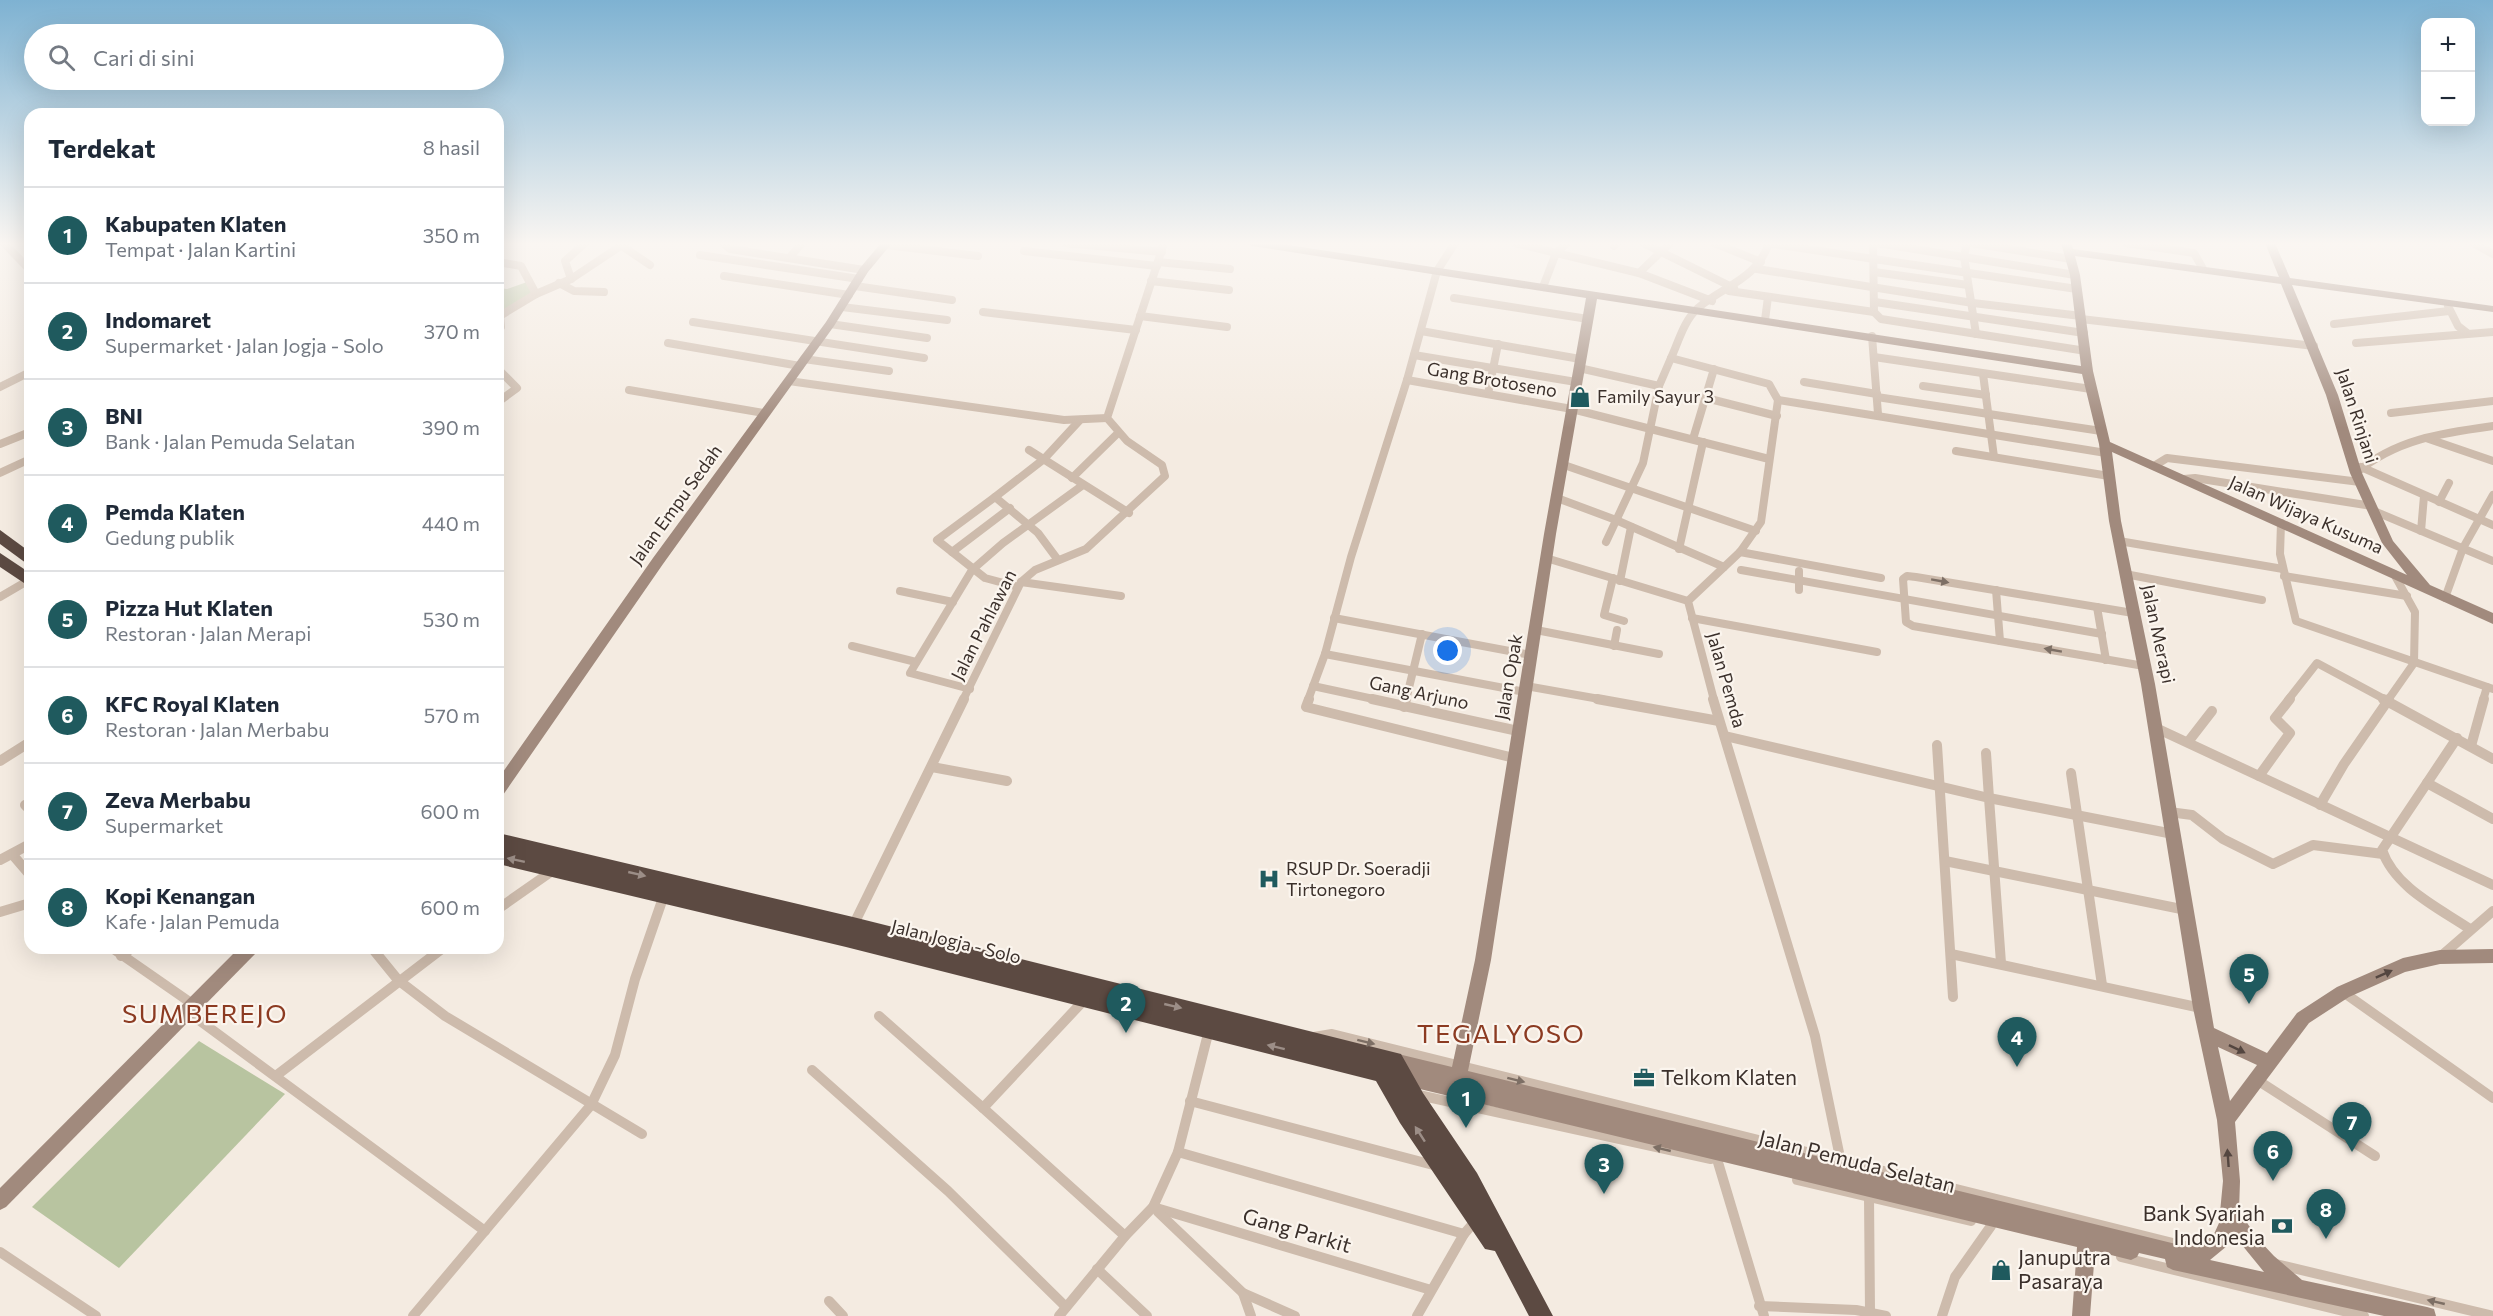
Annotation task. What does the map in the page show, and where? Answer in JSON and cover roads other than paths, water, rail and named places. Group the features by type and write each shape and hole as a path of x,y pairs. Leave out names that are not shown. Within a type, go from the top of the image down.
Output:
{"highway":[{"path":"0,536 24,555"},
{"path":"0,559 24,577"},
{"name":"Jalan Jogja - Solo","path":"504,843 1088,993 1209,1030 1395,1078"},
{"name":"Jalan Jogja - Solo","path":"504,857 664,895 850,932"},
{"name":"Jalan Jogja - Solo","path":"1088,993 1309,1038 1395,1078"},
{"path":"1395,1078 1437,1128 1487,1212 1514,1268 1542,1316"},
{"path":"1395,1078 1470,1226 1514,1268"}],"street":[{"name":"Jalan Empu Sedah","path":"504,782 764,413 844,304"},
{"path":"789,381 958,407 1080,420 1107,418 1144,304"},
{"path":"1428,304 1325,654 1306,706 1312,710 1514,758"},
{"path":"1495,304 1588,319"},
{"name":"Jalan Opak","path":"1458,1077 1483,960 1546,558 1590,304"},
{"path":"1662,304 2087,371"},
{"path":"1606,542 1643,463 1659,386 1696,309 1705,304"},
{"path":"1765,320 1767,304"},
{"path":"1820,304 1874,312 1881,319 2086,351"},
{"path":"1874,312 1875,304"},
{"path":"1890,304 2084,333"},
{"path":"1973,304 1971,317 1976,334"},
{"path":"1984,304 2313,346"},
{"name":"Jalan Merapi","path":"2079,304 2087,371 2104,442 2119,541 2156,728 2201,1008 2226,1120 2232,1216"},
{"name":"Jalan Rinjani","path":"2295,304 2313,346 2359,474 2388,543 2427,590"},
{"path":"2433,304 2493,309"},
{"path":"842,307 947,320"},
{"path":"2334,324 2448,307"},
{"path":"2448,307 2467,333"},
{"path":"983,312 1136,330"},
{"path":"1140,316 1227,327"},
{"path":"693,322 924,358"},
{"path":"830,324 927,338"},
{"path":"1421,331 1498,344 1578,370 1659,386"},
{"path":"2356,343 2493,332"},
{"path":"1872,336 1878,414"},
{"path":"668,343 802,362 889,371"},
{"path":"1488,394 1498,344"},
{"path":"1414,355 1495,368 1578,370"},
{"path":"1874,357 2091,389"},
{"path":"1546,558 1688,601 1740,552 1756,531 1763,512 1768,459 1778,416 1778,400 1769,384 1671,358"},
{"path":"1693,439 1714,369"},
{"path":"1983,374 1995,457"},
{"path":"0,387 24,375"},
{"path":"504,375 517,388 504,398"},
{"name":"Gang Brotoseno","path":"1407,380 1572,409 1768,459"},
{"path":"1804,382 1989,414 2104,442"},
{"path":"1923,386 1986,395"},
{"path":"629,390 764,413"},
{"path":"1706,398 1778,416"},
{"path":"1778,400 1878,414 1992,435 2104,442"},
{"path":"2391,413 2493,401"},
{"name":"Jalan Pahlawan","path":"850,932 1019,585 1032,569 1086,549 1129,513 1164,479 1165,471 1162,465 1118,433 1107,418"},
{"path":"1080,420 1044,459 937,540 985,578 1019,585 1121,596"},
{"path":"2359,474 2418,436 2493,426"},
{"path":"1072,478 1118,433"},
{"path":"0,444 24,434"},
{"path":"2418,436 2493,461"},
{"path":"1679,549 1703,442"},
{"name":"Jalan Wijaya Kusuma","path":"2104,442 2427,590 2492,617"},
{"path":"1029,450 1129,513"},
{"path":"1956,451 2109,476"},
{"path":"2482,456 2493,454"},
{"path":"2154,466 2167,458 2359,474 2424,496 2493,525"},
{"path":"0,473 24,462"},
{"path":"1564,465 1756,531"},
{"path":"2184,479 2195,478 2373,508 2493,561"},
{"path":"2439,502 2448,483"},
{"path":"970,689 913,676 910,673 972,570 1029,523 1083,485"},
{"path":"2445,598 2463,548 2493,495"},
{"path":"2421,531 2424,496"},
{"path":"994,497 1029,523 1048,542 1058,560"},
{"path":"1557,498 1616,520 1724,567"},
{"path":"952,552 1010,508"},
{"path":"2281,524 2284,573 2293,618 2299,623 2490,688 2471,746"},
{"path":"1624,621 1604,615 1617,579 1631,527"},
{"path":"2119,541 2407,596"},
{"path":"1740,552 1881,578"},
{"path":"1741,570 2102,634"},
{"path":"2125,574 2262,600"},
{"path":"2320,805 2344,764 2414,663 2415,612 2394,574"},
{"path":"2133,613 1908,576 1903,579 1906,622 1909,625 2144,666"},
{"path":"0,597 24,584"},
{"path":"1996,590 2000,641"},
{"path":"900,591 953,602"},
{"name":"Jalan Pemda","path":"1688,601 1719,721 1800,993 1815,1036 1842,1170"},
{"path":"2097,608 2106,660"},
{"path":"1334,618 1531,655"},
{"path":"1692,618 1877,652"},
{"path":"1536,630 1659,654"},
{"path":"1614,646 1617,630"},
{"path":"1404,707 1422,634"},
{"path":"852,646 916,662"},
{"path":"1325,654 1413,672 1719,721"},
{"path":"2259,776 2290,733 2275,718 2316,663 2388,700 2493,759"},
{"name":"Gang Arjuno","path":"1313,686 1518,731"},
{"path":"2188,742 2212,711"},
{"path":"2156,728 2493,885"},
{"path":"1725,736 1941,788 2078,817 2173,834"},
{"path":"2457,738 2382,850 2403,881 2470,929"},
{"path":"1937,745 1953,998"},
{"path":"0,761 24,746"},
{"path":"1986,753 2001,963"},
{"path":"932,767 1007,781"},
{"path":"2071,773 2102,985"},
{"path":"2427,783 2493,819"},
{"path":"2169,812 2193,815 2223,839 2273,864 2313,845 2383,854"},
{"path":"24,847 5,855 24,870"},
{"path":"1945,861 2186,910"},
{"path":"504,905 556,868"},
{"path":"413,1316 591,1105 615,1054 664,895"},
{"path":"0,912 24,905"},
{"path":"2440,957 2493,911"},
{"path":"119,954 485,1231"},
{"path":"0,1201 244,954"},
{"path":"377,954 398,980 445,1016 642,1134"},
{"path":"276,1075 435,954"},
{"path":"1952,954 2201,1008"},
{"path":"2226,1120 2254,1078 2303,1018 2343,992 2403,965 2440,957 2493,956"},
{"path":"2343,992 2493,1098"},
{"path":"983,1108 1088,993"},
{"path":"879,1016 1125,1236"},
{"path":"812,1070 948,1191 1063,1312 1125,1236 1154,1208 1178,1152 1209,1030"},
{"path":"1309,1038 1332,1034 1458,1077 1553,1101"},
{"path":"2208,1034 2267,1061"},
{"name":"Jalan Pemuda Selatan","path":"1395,1078 1458,1077 1553,1101 1606,1119 1715,1150 1842,1170 1879,1185 2087,1240 2424,1316"},
{"path":"1395,1078 1606,1119 1842,1170"},
{"path":"2254,1078 2375,1156"},
{"path":"1190,1101 1440,1166"},
{"path":"1886,1316 1870,1311 1761,1311 1715,1150 2210,1252 2222,1242 2232,1216"},
{"path":"1178,1152 1470,1226 1417,1316"},
{"path":"1879,1185 1991,1226 2087,1240 2364,1316"},
{"path":"1870,1311 1879,1185"},
{"path":"1154,1208 1243,1293 1295,1316"},
{"name":"Gang Parkit","path":"1154,1208 1431,1290"},
{"path":"2232,1216 2244,1236 2266,1262 2303,1288"},
{"path":"1942,1316 1955,1277 1991,1226"},
{"path":"2080,1316 2087,1240"},
{"name":"Jalan Pemuda Selatan","path":"2087,1240 2188,1256 2210,1252"},
{"path":"0,1252 96,1316"},
{"path":"2266,1262 2493,1316"},
{"path":"1097,1269 1147,1316"},
{"path":"1243,1293 1251,1316"},
{"path":"829,1301 843,1316"}],"place":[{"name":"Family Sayur 3","path":"1580,397"},
{"name":"RSUP Dr. Soeradji Tirtonegoro","path":"1269,879"},
{"name":"Pizza Hut Klaten","path":"2249,1004"},
{"name":"Indomaret","path":"1126,1033"},
{"name":"Pemda Klaten","path":"2017,1067"},
{"name":"Telkom Klaten","path":"1644,1078"},
{"name":"Kabupaten Klaten","path":"1466,1128"},
{"name":"Zeva Merbabu","path":"2352,1152"},
{"name":"KFC Royal Klaten","path":"2273,1181"},
{"name":"BNI","path":"1604,1194"},
{"name":"Bank Syariah Indonesia","path":"2282,1226"},
{"name":"Kopi Kenangan","path":"2326,1239"},
{"name":"Januputra Pasaraya","path":"2001,1270"}],"district":[{"name":"SUMBEREJO","path":"205,1014"},
{"name":"TEGALYOSO","path":"1501,1034"}]}
